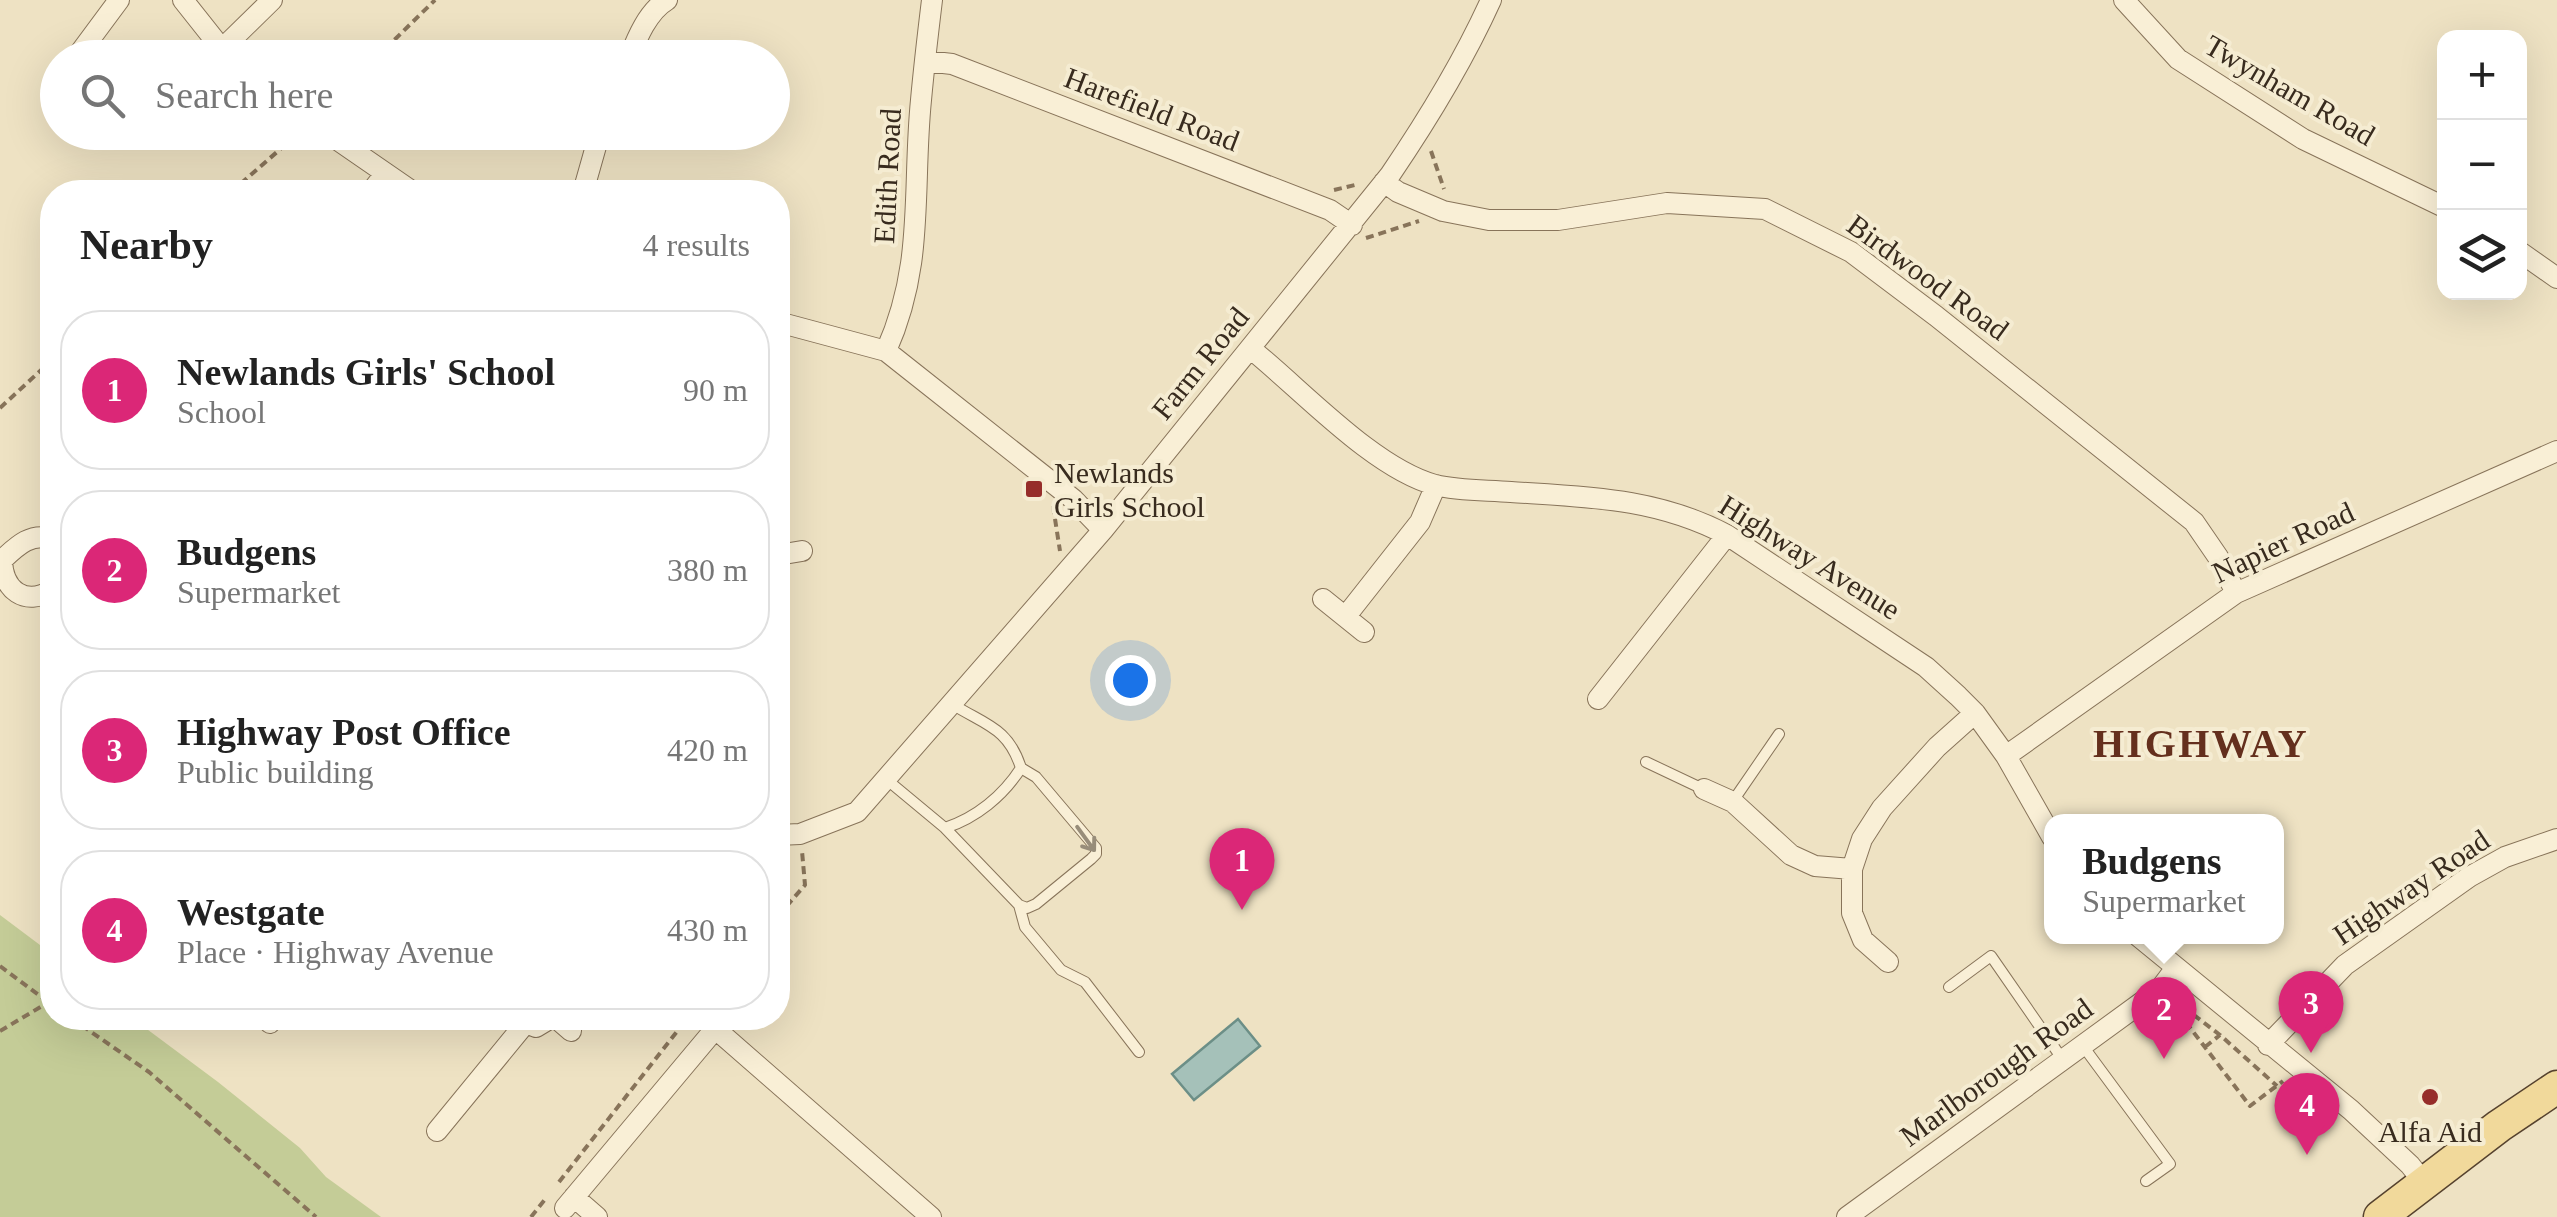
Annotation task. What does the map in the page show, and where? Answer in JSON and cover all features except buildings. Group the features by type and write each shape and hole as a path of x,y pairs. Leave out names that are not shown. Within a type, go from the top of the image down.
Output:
{"main road":[{"path":"2380,1217 2557,1087"}],"street":[{"path":"89,40 119,0"},
{"path":"183,0 215,40"},
{"path":"238,40 272,0"},
{"path":"638,40 652,14 667,0"},
{"name":"Edith Road","path":"886,352 898,324 916,244 920,101 932,0"},
{"name":"Farm Road","path":"790,834 856,812 1103,530 1387,178 1456,70 1491,0"},
{"name":"Twynham Road","path":"2124,0 2178,59 2303,139 2437,203"},
{"name":"Harefield Road","path":"926,61 952,64 1330,210 1352,225"},
{"path":"351,150 395,180"},
{"path":"586,180 595,150"},
{"path":"380,180 385,174"},
{"name":"Birdwood Road","path":"1387,178 1398,192 1443,211 1489,220 1558,220 1667,203 1764,209 1851,252 2179,510 2202,534 2236,593"},
{"path":"2527,257 2557,278"},
{"path":"790,325 886,352 1061,490 1103,530"},
{"name":"Highway Avenue","path":"1251,349 1370,450 1404,472 1436,485 1664,508 1727,535 1926,667 1975,713 2006,756 2044,822"},
{"name":"Napier Road","path":"2006,756 2236,593 2557,451"},
{"path":"1346,616 1420,522 1436,485"},
{"path":"1598,699 1727,535"},
{"path":"40,536 27,540 2,560 6,590 40,596"},
{"path":"790,553 802,551"},
{"path":"1323,599 1364,632"},
{"path":"1888,962 1864,940 1852,912 1852,869 1862,839 1882,808 1937,747 1975,713"},
{"path":"1704,789 1732,802 1791,855 1815,866 1852,869"},
{"name":"Highway Road","path":"2268,1046 2360,954 2469,877 2505,857 2557,838"},
{"path":"2147,944 2351,1110 2425,1184"},
{"name":"Marlborough Road","path":"1847,1217 2160,989 2175,969"},
{"path":"437,1132 512,1030"},
{"path":"597,1217 569,1202 704,1030"},
{"path":"717,1030 931,1217"}],"lane":[{"path":"886,778 945,828 1019,905 1027,908 1096,854 1096,848 1036,777 1021,768 1014,747 992,724 952,704"},
{"path":"1732,802 1779,734"},
{"path":"1646,762 1704,789"},
{"path":"945,828 968,821 1010,786 1021,768"},
{"path":"1019,905 1025,927 1061,970 1085,982 1138,1052"},
{"path":"1948,987 1991,956 2063,1061"},
{"path":"2083,1046 2170,1164 2146,1181"}],"path":[{"path":"394,40 435,0"},
{"path":"245,180 279,150"},
{"path":"1301,199 1387,178"},
{"path":"0,408 40,371"},
{"path":"790,902 805,885 800,834"},
{"path":"0,966 40,995"},
{"path":"2160,989 2220,1035 2276,1086 2250,1106 2178,1012"},
{"path":"0,1031 40,1009"},
{"path":"88,1030 149,1072 316,1217"},
{"path":"531,1217 679,1030"},
{"path":"2205,1047 2220,1035"}],"green space":[{"path":"0,915 40,945 40,1030 148,1030 300,1148 326,1177 381,1217 0,1217"}],"water":[{"path":"1238,1019 1260,1046 1194,1100 1172,1074"}],"place":[{"name":"Newlands Girls School","path":"1034,489"},
{"name":"Newlands Girls' School","path":"1242,910"},
{"name":"Highway Post Office","path":"2311,1053"},
{"name":"Budgens","path":"2164,1059"},
{"name":"Alfa Aid","path":"2430,1097"},
{"name":"Westgate","path":"2307,1155"}],"district":[{"name":"HIGHWAY","path":"2201,743"}]}
